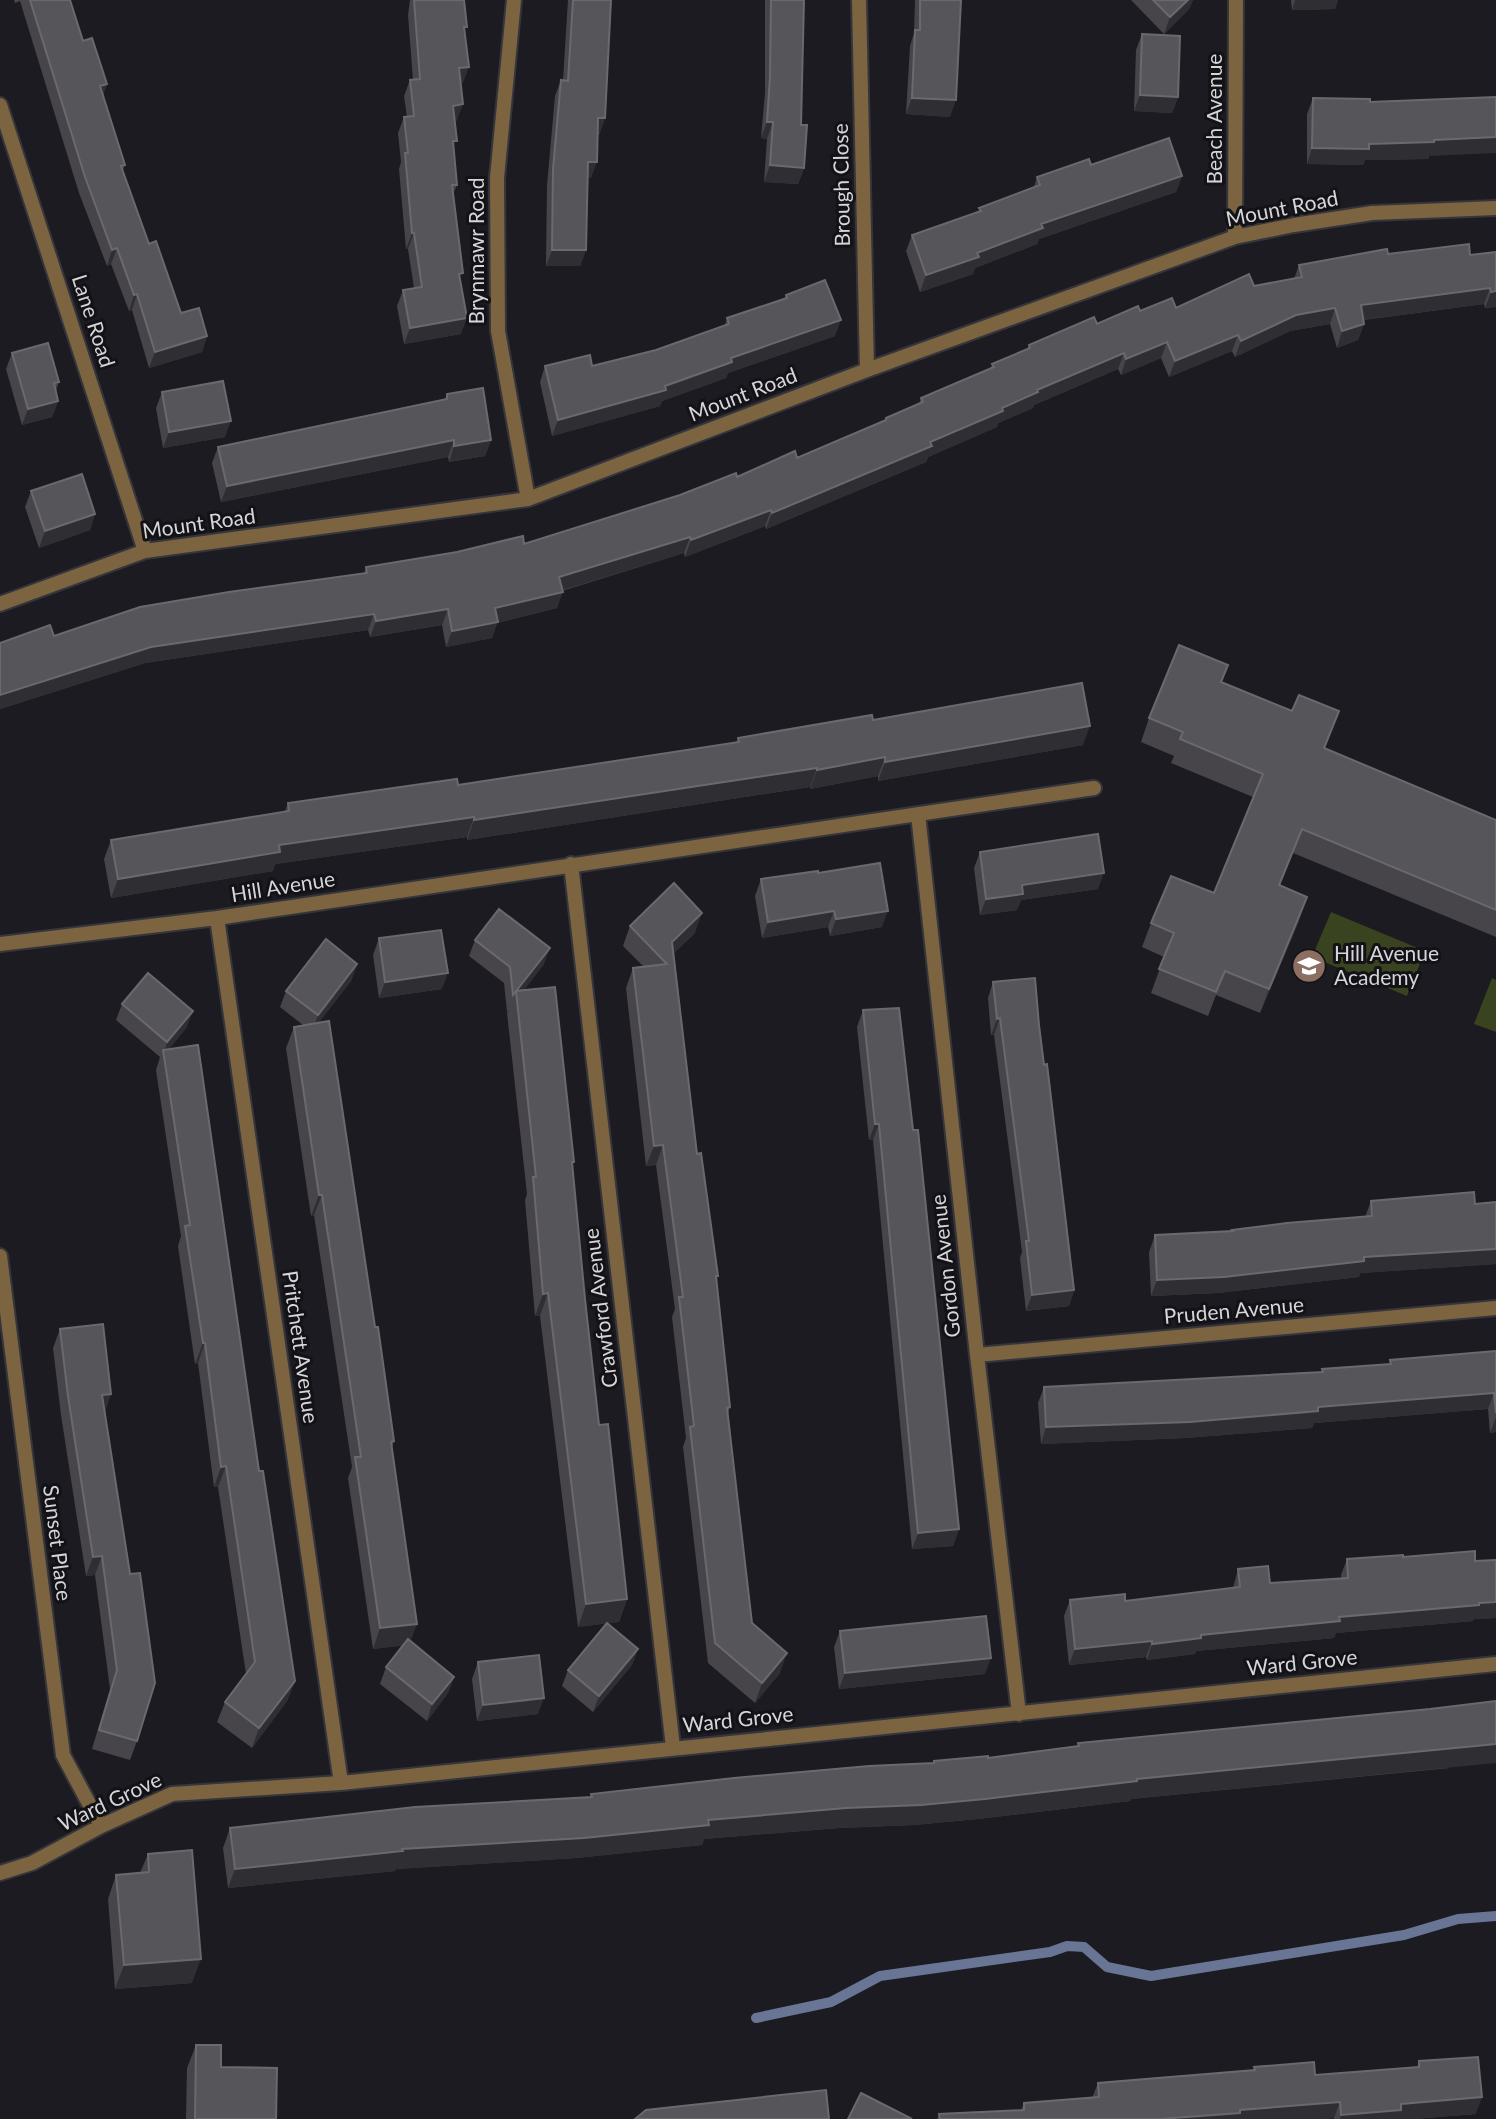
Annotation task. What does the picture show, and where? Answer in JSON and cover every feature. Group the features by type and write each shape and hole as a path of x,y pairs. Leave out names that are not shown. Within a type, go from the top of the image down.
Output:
{"street":[{"name":"Brynmawr Road","path":"514,0 497,178 498,331 528,499"},
{"name":"Brough Close","path":"859,0 867,370"},
{"name":"Beach Avenue","path":"1235,237 1237,0"},
{"name":"Lane Road","path":"0,104 145,551"},
{"name":"Mount Road","path":"0,604 145,551 528,499 867,370 1235,237 1372,213 1496,208"},
{"name":"Hill Avenue","path":"0,944 218,918 1094,788"},
{"name":"Gordon Avenue","path":"918,814 976,1355 1019,1714"},
{"name":"Crawford Avenue","path":"571,864 673,1748"},
{"name":"Pritchett Avenue","path":"218,918 341,1783"},
{"name":"Sunset Place","path":"0,1256 63,1755 101,1826"},
{"name":"Pruden Avenue","path":"976,1355 1496,1308"},
{"name":"Ward Grove","path":"0,1873 32,1863 101,1826 172,1794 341,1783 1496,1664"}],"green space":[{"path":"1331,912 1425,951 1407,996 1312,957"},
{"path":"1492,978 1496,980 1496,1032 1474,1024"}],"building":[{"path":"30,0 70,0 83,41 92,38 107,84 100,86 125,165 121,166 149,244 156,241 181,313 199,308 207,336 155,352 137,294 134,295 117,248 112,250 85,177"},
{"path":"414,0 464,0 469,67 459,68 463,104 453,106 457,141 453,141 457,185 452,185 463,273 459,274 467,318 410,328 403,290 422,287 412,233 405,153 408,153 404,117 414,116 410,80 420,79"},
{"path":"573,0 611,0 605,118 598,118 597,162 588,162 586,250 552,250 553,169 561,80 568,81"},
{"path":"771,0 804,0 801,125 807,125 804,168 770,165 773,122 767,122"},
{"path":"920,0 961,0 956,100 912,98 915,30 920,30"},
{"path":"1153,0 1188,0 1170,17"},
{"path":"1142,34 1180,36 1178,97 1140,95"},
{"path":"1496,97 1496,137 1369,144 1369,149 1312,148 1313,98 1370,99 1370,102"},
{"path":"1169,138 1182,176 1041,224 1043,228 977,253 979,257 926,275 912,235 981,211 979,208 1040,185 1037,177 1089,159 1091,165"},
{"path":"1469,244 1470,255 1496,252 1496,291 1491,292 1490,288 1361,305 1364,324 1342,331 1335,308 1296,315 1241,341 1238,335 1175,361 1167,342 1126,359 1124,353 1037,390 1038,392 1002,408 1003,411 930,442 932,446 772,513 771,510 691,540 690,537 559,577 563,592 495,608 498,622 452,631 448,609 376,621 374,614 151,647 0,695 0,643 50,625 54,636 140,607 367,573 366,567 457,552 523,536 524,544 680,495 736,473 737,477 795,451 797,458 886,420 923,402 921,398 994,367 992,364 1030,348 1029,345 1094,317 1097,324 1138,306 1140,311 1172,298 1176,308 1249,274 1254,286 1302,277 1299,265 1387,249 1388,254"},
{"path":"825,280 841,320 731,358 732,362 665,386 666,390 558,420 545,366 590,355 592,366 656,350 729,324 727,318 787,298 786,295"},
{"path":"48,343 59,382 54,383 58,401 28,409 12,353"},
{"path":"223,381 231,421 169,432 162,392"},
{"path":"483,388 491,440 454,446 454,440 227,486 218,447 447,399 447,394"},
{"path":"82,474 95,514 45,531 31,491"},
{"path":"1179,645 1228,665 1221,682 1292,711 1299,695 1339,711 1324,748 1496,820 1496,910 1302,829 1279,885 1307,897 1269,989 1225,971 1216,992 1159,969 1174,933 1151,923 1171,876 1214,893 1263,774 1180,739 1183,732 1149,718"},
{"path":"1082,683 1090,726 885,762 885,757 817,770 474,820 474,817 279,845 280,852 118,879 111,840 289,811 288,803 457,779 458,785 739,742 738,738 872,715 873,720"},
{"path":"1098,834 1104,873 1022,885 1023,894 986,899 980,852"},
{"path":"880,863 888,911 836,919 834,911 768,922 761,879"},
{"path":"674,883 702,913 672,942 697,1154 701,1153 718,1276 730,1407 727,1408 752,1623 787,1653 762,1683 715,1643 690,1427 694,1426 679,1297 683,1297 663,1145 654,1146 633,968 667,964 630,926"},
{"path":"499,909 550,948 513,995 510,967 475,940"},
{"path":"441,930 448,973 385,982 379,938"},
{"path":"326,939 357,964 318,1015 286,991"},
{"path":"148,973 193,1011 167,1042 122,1004"},
{"path":"1035,978 1074,1290 1032,1295 1026,1241 1029,1241 993,982"},
{"path":"555,987 599,1425 608,1424 627,1599 586,1604 548,1293 543,1294 533,1177 536,1177 516,991"},
{"path":"899,1008 913,1130 918,1130 959,1529 918,1533 879,1124 875,1124 863,1010"},
{"path":"329,1021 375,1327 378,1327 417,1624 380,1628 355,1457 361,1457 294,1027"},
{"path":"198,1045 259,1471 263,1471 295,1681 259,1728 225,1702 255,1662 226,1466 221,1467 205,1343 185,1226 190,1225 163,1050"},
{"path":"1474,1192 1475,1204 1496,1202 1496,1249 1364,1257 1364,1261 1224,1277 1157,1280 1155,1235 1233,1231 1287,1223 1372,1216 1371,1201"},
{"path":"103,1324 111,1394 102,1395 130,1574 140,1573 155,1683 137,1741 99,1730 117,1670 102,1556 93,1557 60,1329"},
{"path":"1496,1351 1496,1413 1494,1393 1318,1407 1318,1411 1190,1422 1046,1427 1044,1387 1323,1372 1322,1369 1391,1364 1390,1360"},
{"path":"1475,1551 1475,1561 1496,1560 1496,1602 1339,1617 1340,1621 1201,1635 1201,1638 1152,1644 1152,1641 1075,1649 1070,1600 1125,1594 1125,1601 1240,1587 1238,1569 1268,1566 1270,1583 1348,1578 1347,1559"},
{"path":"986,1616 991,1658 845,1673 840,1631"},
{"path":"607,1623 638,1649 599,1696 568,1670"},
{"path":"408,1639 454,1677 432,1704 386,1667"},
{"path":"539,1655 544,1698 483,1705 478,1662"},
{"path":"1496,1701 1496,1744 1137,1779 985,1799 708,1820 709,1825 584,1838 402,1849 403,1851 235,1869 230,1828 415,1807 592,1797 591,1794 734,1778 988,1758 1079,1746 1078,1743"},
{"path":"192,1850 201,1959 124,1965 116,1875 149,1872 148,1854"},
{"path":"196,2045 221,2045 221,2067 277,2068 276,2119 195,2119"},
{"path":"1478,2057 1482,2097 1401,2104 1401,2110 1341,2115 1340,2102 1160,2119 940,2119 939,2114 1024,2110 1024,2103 1099,2097 1098,2083 1255,2070 1254,2067 1314,2062 1315,2075 1419,2067 1419,2061"},
{"path":"826,2090 829,2119 635,2119 646,2110"},
{"path":"861,2093 912,2119 848,2119"}],"waterway":[{"path":"756,2018 831,2002 880,1976 1050,1952 1067,1946 1084,1947 1107,1967 1151,1976 1404,1935 1458,1919 1496,1916"}],"place":[{"name":"Hill Avenue Academy","path":"1309,966"}]}
